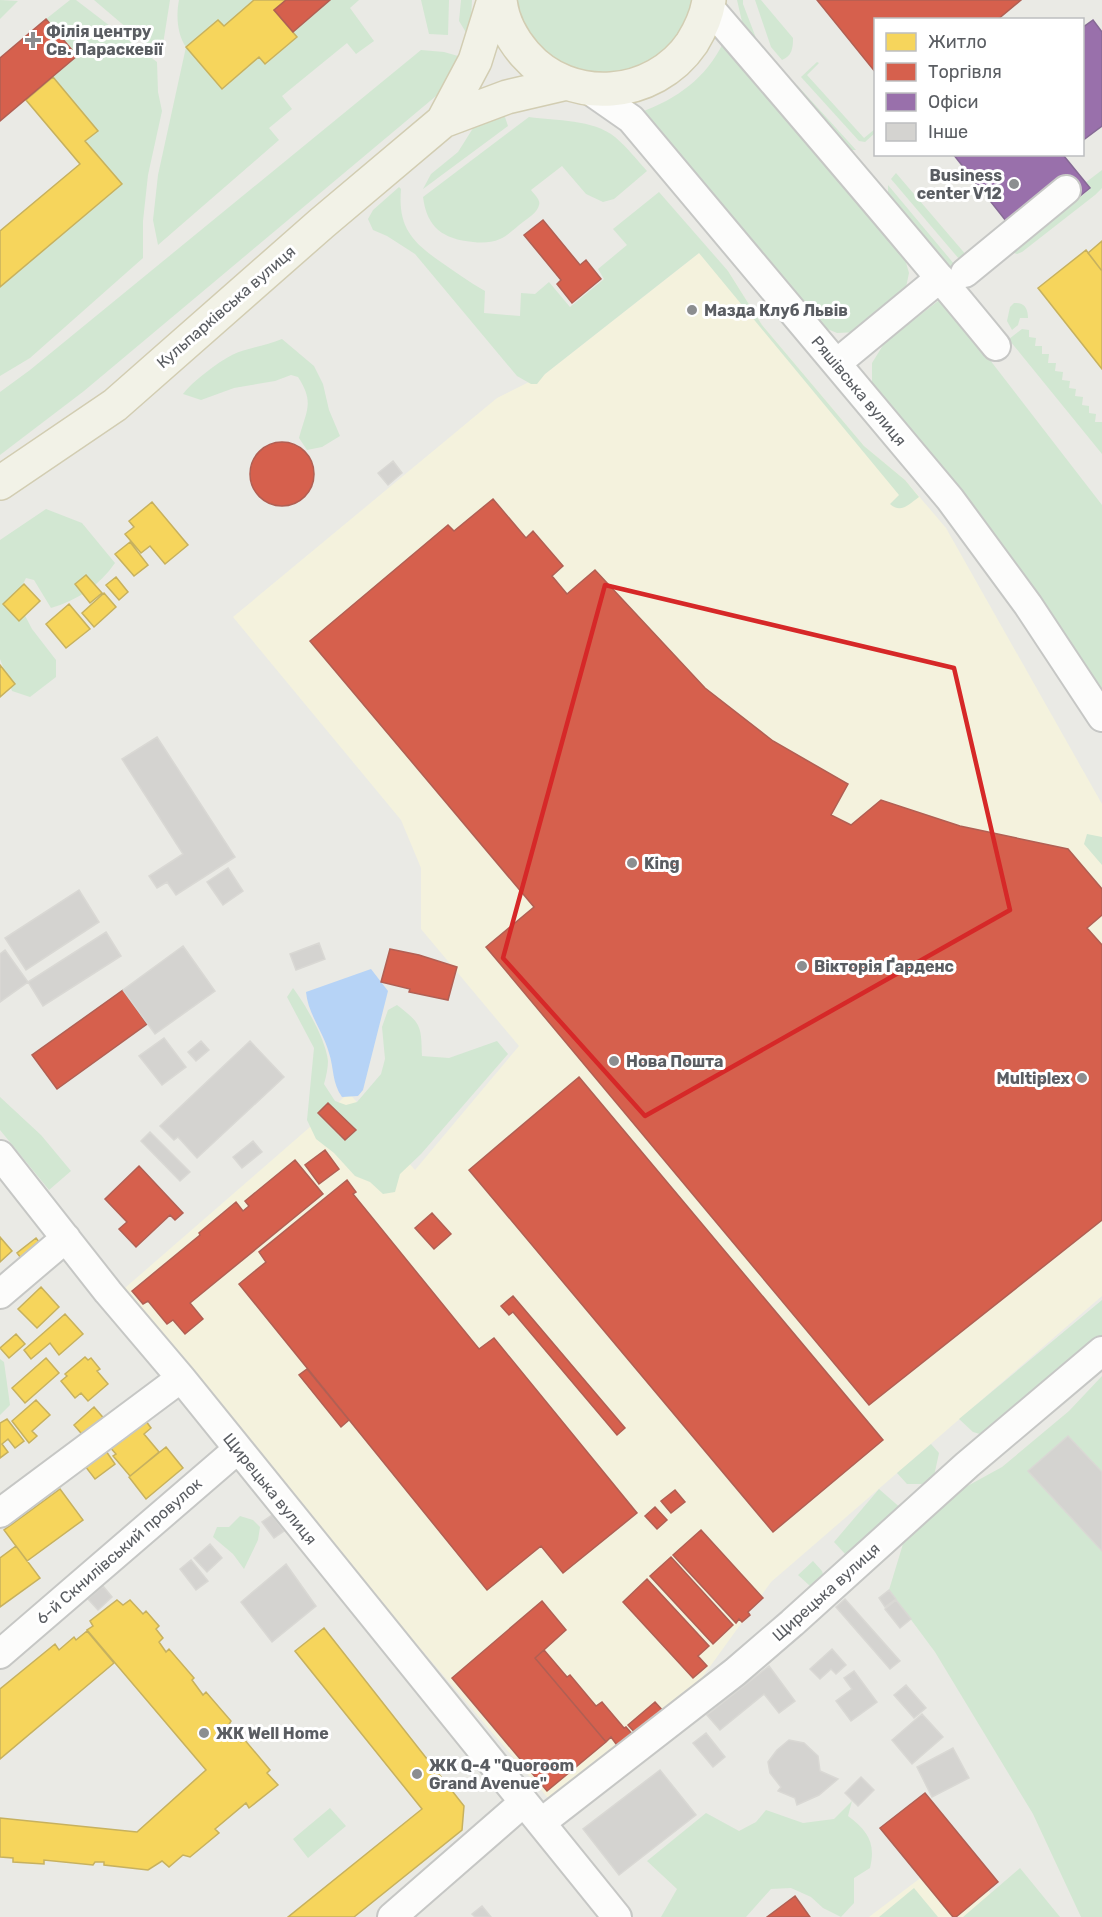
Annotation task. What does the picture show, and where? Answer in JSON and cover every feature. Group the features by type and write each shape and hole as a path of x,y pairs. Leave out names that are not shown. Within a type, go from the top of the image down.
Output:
{"main road":[{"name":"Кульпарківська вулиця","path":"443,121 475,61 494,0"},
{"path":"500,0 507,26 517,44 531,61 548,74 578,86"},
{"name":"Кульпарківська вулиця","path":"0,483 115,405 322,223 443,121 507,97 578,86 615,89 641,84 664,71 684,54 699,32 708,3"}],"street":[{"path":"708,3 874,199 953,275 996,346"},
{"name":"Ряшівська вулиця","path":"578,86 631,119 837,363 957,509 1028,605 1102,717"},
{"path":"837,363 1066,190"},
{"name":"Щирецька вулиця","path":"0,1155 616,1917"},
{"path":"0,1294 66,1238"},
{"name":"Щирецька вулиця","path":"533,1812 678,1718 735,1672 967,1465 1102,1351"},
{"path":"0,1513 181,1378"},
{"name":"6-й Скнилівський провулок","path":"0,1654 238,1449"},
{"path":"392,1917 533,1812"}],"highlighted area":[{"path":"605,585 954,668 1010,910 645,1116 503,958"}],"shaded area":[{"path":"699,253 728,271 762,325 864,446 905,480 946,528 1102,804 1102,1296 771,1582 683,1704 554,1805 118,1294 349,1093 415,1170 519,1046 421,929 421,868 401,820 233,617 497,398 545,374"},
{"path":"956,1851 1010,1917 869,1917"}],"green space":[{"path":"0,0 18,1 0,19"},
{"path":"70,0 76,0 157,62 158,92 162,111 148,175 143,221 143,258 30,358 0,376 0,287 121,184 85,141 97,131 53,77 77,56 46,19"},
{"path":"94,0 170,0 161,57"},
{"path":"179,0 254,0 224,26 218,20 186,47 178,24"},
{"path":"330,0 359,0 350,8 374,41 356,54 347,43 282,96 292,109 269,128 279,140 158,245 153,220 158,175 186,47 223,89 259,57 266,64 297,37 293,32"},
{"path":"421,0 449,0 448,35 429,34"},
{"path":"461,0 472,0 470,39 459,21"},
{"path":"514,0 696,0 691,21 653,64 597,77 569,70 544,54 525,32"},
{"path":"737,0 743,0 756,38 753,41 743,26"},
{"path":"755,0 761,0 793,38 791,51 782,60 771,47"},
{"path":"723,43 905,259 909,273 905,292 858,332 837,333 825,328 641,112 667,101 689,86 708,67"},
{"path":"421,50 444,52 465,58 442,91 84,391 0,455 0,392 30,370"},
{"path":"817,62 819,63 807,75 864,138 874,130 874,134 865,142 859,141 801,77"},
{"path":"797,85 856,150 850,150 798,91"},
{"path":"503,111 508,126 423,189 431,174 458,152 475,125"},
{"path":"529,117 585,124 606,131 624,145 647,171 614,199 603,202 586,194 562,166 531,190 539,201 538,208 503,237 490,242 473,242 453,238 438,230 428,217 423,197"},
{"path":"1102,170 1102,188 1095,195 1022,252 1017,254 1008,251 1041,229 1090,189 1085,183"},
{"path":"896,173 967,256 965,266 891,179"},
{"path":"888,185 970,283 962,281 888,195"},
{"path":"399,187 404,222 420,246 485,291 484,313 520,316 521,293 535,294 549,282 570,307 604,279 598,269 627,245 613,229 659,192 728,271 762,325 864,446 905,480 919,497 901,508 890,504 899,495 699,253 545,374 537,384 531,384 517,376 415,254 373,230 368,219 373,210"},
{"path":"942,298 1102,505 1102,694 872,383 872,363 885,342"},
{"path":"1014,303 1025,306 1028,318 1020,318 1018,325 1012,330 1007,321 1010,307"},
{"path":"1022,329 1029,330 1029,337 1036,338 1035,346 1042,346 1042,354 1049,354 1048,363 1056,363 1055,371 1063,372 1062,380 1070,381 1069,388 1076,389 1075,396 1083,397 1082,405 1089,406 1089,413 1096,414 1095,422 1102,422 1102,454 1010,341 1009,339"},
{"path":"282,339 314,366 323,384 329,410 340,436 322,447 307,450 299,438 308,401 298,377 291,375 275,381 234,388 201,400 183,394 199,378 226,358"},
{"path":"46,509 82,523 115,563 102,579 87,591 51,608 34,580 26,578 16,598 32,629 56,660 56,677 30,697 12,691 0,659 0,540"},
{"path":"1087,834 1102,837 1102,865 1084,844"},
{"path":"293,988 324,1043 328,1061 324,1084 335,1101 346,1105 357,1102 381,1074 385,1059 382,1027 388,1010 397,1005 418,1026 422,1056 449,1058 497,1041 508,1054 421,1154 400,1174 395,1192 383,1194 370,1182 355,1176 334,1153 316,1139 307,1120 314,1048 287,997"},
{"path":"0,1097 41,1135 71,1171 49,1190 0,1130"},
{"path":"1102,1300 1102,1336 983,1435 973,1432 959,1419"},
{"path":"0,1359 4,1362 10,1405 0,1415"},
{"path":"1102,1376 1102,1917 1081,1917 1033,1814 935,1652 889,1590 903,1544 962,1489 1002,1467 1069,1411"},
{"path":"931,1444 939,1453 934,1476 922,1484 907,1484 897,1473"},
{"path":"879,1489 903,1510 847,1556 834,1542"},
{"path":"240,1516 253,1520 260,1527 258,1540 244,1569 233,1554 213,1537 217,1527 229,1527"},
{"path":"813,1561 824,1577 818,1586 810,1586 798,1575"},
{"path":"852,1801 848,1816 861,1827 869,1838 872,1859 870,1868 854,1878 854,1903 841,1917 823,1908 811,1897 791,1888 771,1889 746,1917 661,1917 677,1889 647,1861 706,1813 739,1831 756,1822 766,1810 803,1823 834,1819"},
{"path":"330,1808 346,1826 308,1858 293,1839"},
{"path":"1020,1868 1060,1917 963,1917"},
{"path":"914,1888 938,1917 879,1917"}],"water":[{"path":"371,969 388,991 363,1090 358,1096 342,1097 335,1081 331,1059 307,1000 306,992"}],"building: Житло":[{"path":"254,0 286,0 274,10 297,37 265,64 259,57 222,89 186,47 218,20 224,26"},
{"path":"53,77 98,131 85,141 122,184 0,287 0,231 80,164 26,100"},
{"path":"1102,241 1102,271 1088,253"},
{"path":"1086,250 1102,271 1102,369 1038,288"},
{"path":"152,502 188,545 165,564 150,546 141,553 125,534 134,527 129,521"},
{"path":"130,542 148,565 134,576 115,554"},
{"path":"86,575 102,593 90,603 75,584"},
{"path":"116,577 128,592 119,600 106,585"},
{"path":"24,584 40,601 19,621 3,604"},
{"path":"104,593 116,607 94,627 82,613"},
{"path":"69,604 90,629 66,648 46,624"},
{"path":"0,665 15,684 0,697"},
{"path":"0,1237 12,1251 0,1262"},
{"path":"36,1238 43,1247 24,1262 17,1253"},
{"path":"41,1287 59,1307 37,1328 18,1309"},
{"path":"65,1314 83,1334 59,1355 50,1343 31,1359 24,1350"},
{"path":"16,1334 25,1344 9,1358 0,1348"},
{"path":"85,1357 88,1360 91,1358 100,1369 97,1371 108,1384 88,1401 81,1393 75,1398 61,1381 67,1376 65,1374"},
{"path":"46,1358 59,1373 25,1403 12,1388"},
{"path":"36,1400 50,1415 32,1431 37,1436 29,1443 12,1421"},
{"path":"94,1407 107,1422 87,1440 74,1425"},
{"path":"143,1417 151,1428 144,1434 159,1452 130,1476 113,1456 116,1454 108,1445"},
{"path":"7,1419 24,1441 15,1448 8,1439 2,1444 8,1452 0,1458 0,1423"},
{"path":"166,1447 183,1468 146,1499 129,1477"},
{"path":"106,1451 115,1464 95,1479 85,1466"},
{"path":"60,1489 83,1520 27,1561 4,1530"},
{"path":"16,1546 40,1578 0,1607 0,1558"},
{"name":"ЖК Well Home","path":"117,1600 123,1605 130,1600 143,1614 146,1611 159,1626 156,1629 163,1638 159,1642 166,1652 169,1649 194,1678 192,1680 203,1695 206,1692 231,1721 228,1726 241,1742 244,1739 270,1770 267,1773 278,1785 249,1808 246,1803 215,1829 219,1833 190,1857 183,1855 169,1867 162,1861 148,1870 104,1865 104,1862 95,1862 93,1865 44,1860 44,1864 13,1862 13,1858 0,1857 0,1818 137,1832 206,1770 87,1630 93,1626 90,1621"},
{"name":"ЖК Q-4 \"Quoroom Grand Avenue\"","path":"324,1628 464,1806 462,1830 354,1917 288,1917 422,1809 295,1651"},
{"path":"87,1631 114,1663 0,1759 0,1689 55,1644 59,1650 74,1637 76,1640"}],"building: Торгівля":[{"path":"286,0 330,0 293,32 274,10"},
{"path":"817,0 1021,0 999,18 874,18 874,71"},
{"path":"46,19 77,56 0,121 0,58"},
{"path":"543,220 580,265 586,260 601,279 572,303 557,284 561,280 524,235"},
{"path":"276,442 288,442 305,451 312,462 314,474 312,486 305,497 288,506 276,506 264,501 255,492 250,480 250,468 255,456 264,447"},
{"name":"Вікторія Ґарденс","path":"493,499 526,538 533,531 563,566 552,576 567,594 595,570 705,688 773,741 848,784 831,815 851,825 881,800 960,826 1068,849 1102,889 1102,915 1087,928 1102,945 1102,1220 869,1405 486,947 534,907 310,641 448,525 454,531"},
{"path":"390,949 457,967 448,1000 409,992 410,989 381,982"},
{"path":"123,990 147,1024 57,1089 32,1055"},
{"path":"579,1077 883,1440 773,1532 469,1170"},
{"path":"328,1103 356,1130 345,1140 318,1113"},
{"path":"325,1150 339,1169 319,1184 305,1165"},
{"path":"295,1160 323,1194 190,1303 203,1319 185,1334 173,1320 167,1324 148,1301 143,1304 132,1291 236,1202 243,1211 249,1206 245,1201"},
{"path":"139,1166 183,1213 175,1220 170,1215 136,1247 119,1229 127,1222 105,1199"},
{"path":"347,1180 356,1192 353,1194 479,1349 494,1338 637,1513 563,1573 541,1546 487,1590 239,1284 266,1262 259,1252"},
{"path":"432,1213 451,1234 434,1249 415,1228"},
{"path":"513,1296 625,1428 617,1435 513,1312 509,1315 501,1306"},
{"path":"307,1369 349,1420 341,1427 299,1375"},
{"path":"675,1490 685,1502 671,1513 661,1501"},
{"path":"655,1507 667,1520 657,1529 645,1516"},
{"path":"701,1530 763,1598 748,1612 750,1615 742,1622 739,1619 736,1623 673,1555"},
{"path":"671,1557 733,1625 713,1644 650,1576"},
{"path":"647,1579 709,1646 698,1656 707,1666 693,1678 623,1602"},
{"path":"542,1601 566,1630 535,1658 606,1742 547,1791 452,1678"},
{"path":"544,1650 567,1677 570,1675 596,1706 602,1702 634,1736 619,1748 611,1737 606,1742 535,1658"},
{"path":"655,1702 664,1712 637,1735 628,1725"},
{"path":"925,1793 998,1882 956,1917 953,1917 880,1828"},
{"path":"795,1896 810,1917 767,1917"}],"building: Офіси":[{"path":"1093,20 1102,32 1102,126 1084,140 1084,27"},
{"name":"Business center V12","path":"955,156 1064,156 1090,188 1075,200 1058,179 1006,221"}],"building: Інше":[{"path":"393,461 402,473 388,485 378,473"},
{"path":"157,737 235,857 176,895 167,882 157,888 149,876 183,854 122,759"},
{"path":"228,868 243,891 223,905 207,882"},
{"path":"79,890 99,922 26,970 5,938"},
{"path":"106,932 121,956 43,1006 28,982"},
{"path":"319,943 325,959 296,970 290,954"},
{"path":"183,946 215,991 155,1034 123,990"},
{"path":"5,950 28,982 0,1002 0,954"},
{"path":"164,1038 186,1067 162,1085 139,1056"},
{"path":"201,1041 209,1050 196,1061 188,1052"},
{"path":"250,1041 284,1077 197,1158 178,1137 174,1140 160,1126"},
{"path":"150,1132 190,1172 180,1181 141,1141"},
{"path":"253,1141 262,1152 242,1168 233,1157"},
{"path":"1068,1436 1102,1472 1102,1551 1028,1471"},
{"path":"272,1515 284,1531 274,1538 262,1522"},
{"path":"210,1544 222,1558 207,1572 194,1558"},
{"path":"191,1560 208,1581 196,1590 180,1569"},
{"path":"286,1564 316,1606 272,1642 241,1602"},
{"path":"103,1586 112,1597 98,1610 88,1599"},
{"path":"889,1590 896,1599 885,1607 879,1598"},
{"path":"845,1599 900,1661 890,1669 836,1607"},
{"path":"896,1600 911,1619 900,1628 885,1609"},
{"path":"832,1649 846,1665 836,1674 831,1669 820,1679 810,1669"},
{"path":"769,1666 795,1701 779,1713 764,1694 720,1730 707,1715"},
{"path":"854,1671 877,1702 851,1721 836,1701 852,1689 844,1678"},
{"path":"906,1685 926,1708 914,1718 894,1695"},
{"path":"922,1714 943,1737 912,1764 892,1740"},
{"path":"706,1733 725,1757 713,1767 693,1743"},
{"path":"789,1740 804,1743 818,1756 820,1771 838,1779 819,1795 797,1805 795,1798 778,1791 781,1787 770,1773 768,1762"},
{"path":"953,1748 969,1778 932,1797 917,1767"},
{"path":"660,1770 696,1815 619,1875 583,1829"},
{"path":"861,1777 874,1790 858,1806 845,1793"},
{"path":"482,1906 491,1917 475,1917 472,1914"}],"place":[{"name":"Філія центру Св. Параскевії","path":"33,40"},
{"name":"Business center V12","path":"1014,184"},
{"name":"Мазда Клуб Львів","path":"692,310"},
{"name":"King","path":"632,863"},
{"name":"Вікторія Ґарденс","path":"802,966"},
{"name":"Нова Пошта","path":"614,1061"},
{"name":"Multiplex","path":"1082,1078"},
{"name":"ЖК Well Home","path":"204,1733"},
{"name":"ЖК Q-4 \"Quoroom Grand Avenue\"","path":"417,1774"}]}
